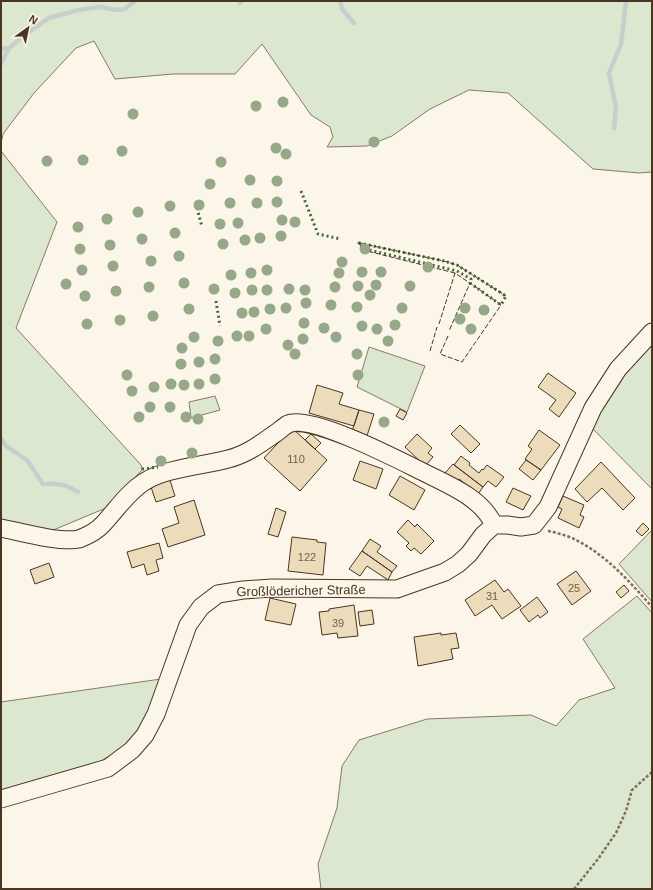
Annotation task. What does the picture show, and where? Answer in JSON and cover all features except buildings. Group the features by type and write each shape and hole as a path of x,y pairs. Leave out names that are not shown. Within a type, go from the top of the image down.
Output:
{"street":[{"path":"1,528 68,540 87,536 103,525 133,491 144,482 156,476 241,455 252,450 289,424 298,422 351,438 378,449 401,461 465,495 483,508 491,518 494,525 521,527 534,526 548,507 593,408 618,369 652,332"},
{"name":"Großlödericher Straße","path":"1,799 108,768 132,750 145,735 156,714 188,624 201,607 218,594 243,590 272,588 397,588 445,572 458,564 469,554 483,535 494,525"}],"path":[{"path":"534,526 577,540 594,550 622,573 652,607"},
{"path":"574,889 616,833 626,811 632,790 652,772"}],"green space":[{"path":"1,1 652,1 652,172 639,173 593,169 508,93 469,90 430,109 392,136 367,146 327,147 333,137 330,127 311,115 262,44 235,74 173,74 115,79 94,41 76,48 34,93 3,134 1,144"},
{"path":"1,151 57,222 16,328 141,465 142,470 106,508 51,531 1,523"},
{"path":"652,341 652,489 592,428 602,404 624,372"},
{"path":"369,347 425,366 407,412 357,387"},
{"path":"215,396 220,410 191,418 189,402"},
{"path":"652,530 652,602 619,564"},
{"path":"637,596 652,613 652,889 321,889 318,864 337,808 342,766 359,740 427,719 531,715 556,726 579,700 615,688 583,639"},
{"path":"161,679 146,720 125,747 92,766 1,791 1,702"}],"waterway":[{"path":"1,64 9,48 49,18 78,10 100,7 117,10 125,9 135,1"},
{"path":"340,1 342,9 354,23"},
{"path":"614,128 616,108 609,73 621,44 626,1"},
{"path":"1,49 9,48"},
{"path":"1,438 6,446 27,460 43,484 62,485 78,492"}],"hedge":[{"path":"301,191 318,234 341,239"},
{"path":"197,208 202,227"},
{"path":"359,243 457,265 506,296 501,305 470,283 471,279 457,271 365,249 359,243"},
{"path":"216,301 220,326"},
{"path":"142,469 158,467"}],"fence":[{"path":"455,273 363,250 359,243 457,265 506,296"},
{"path":"439,324 455,273 471,284"},
{"path":"448,336 440,354 462,362 501,305 470,283 449,331"},
{"path":"430,351 437,327"}]}
